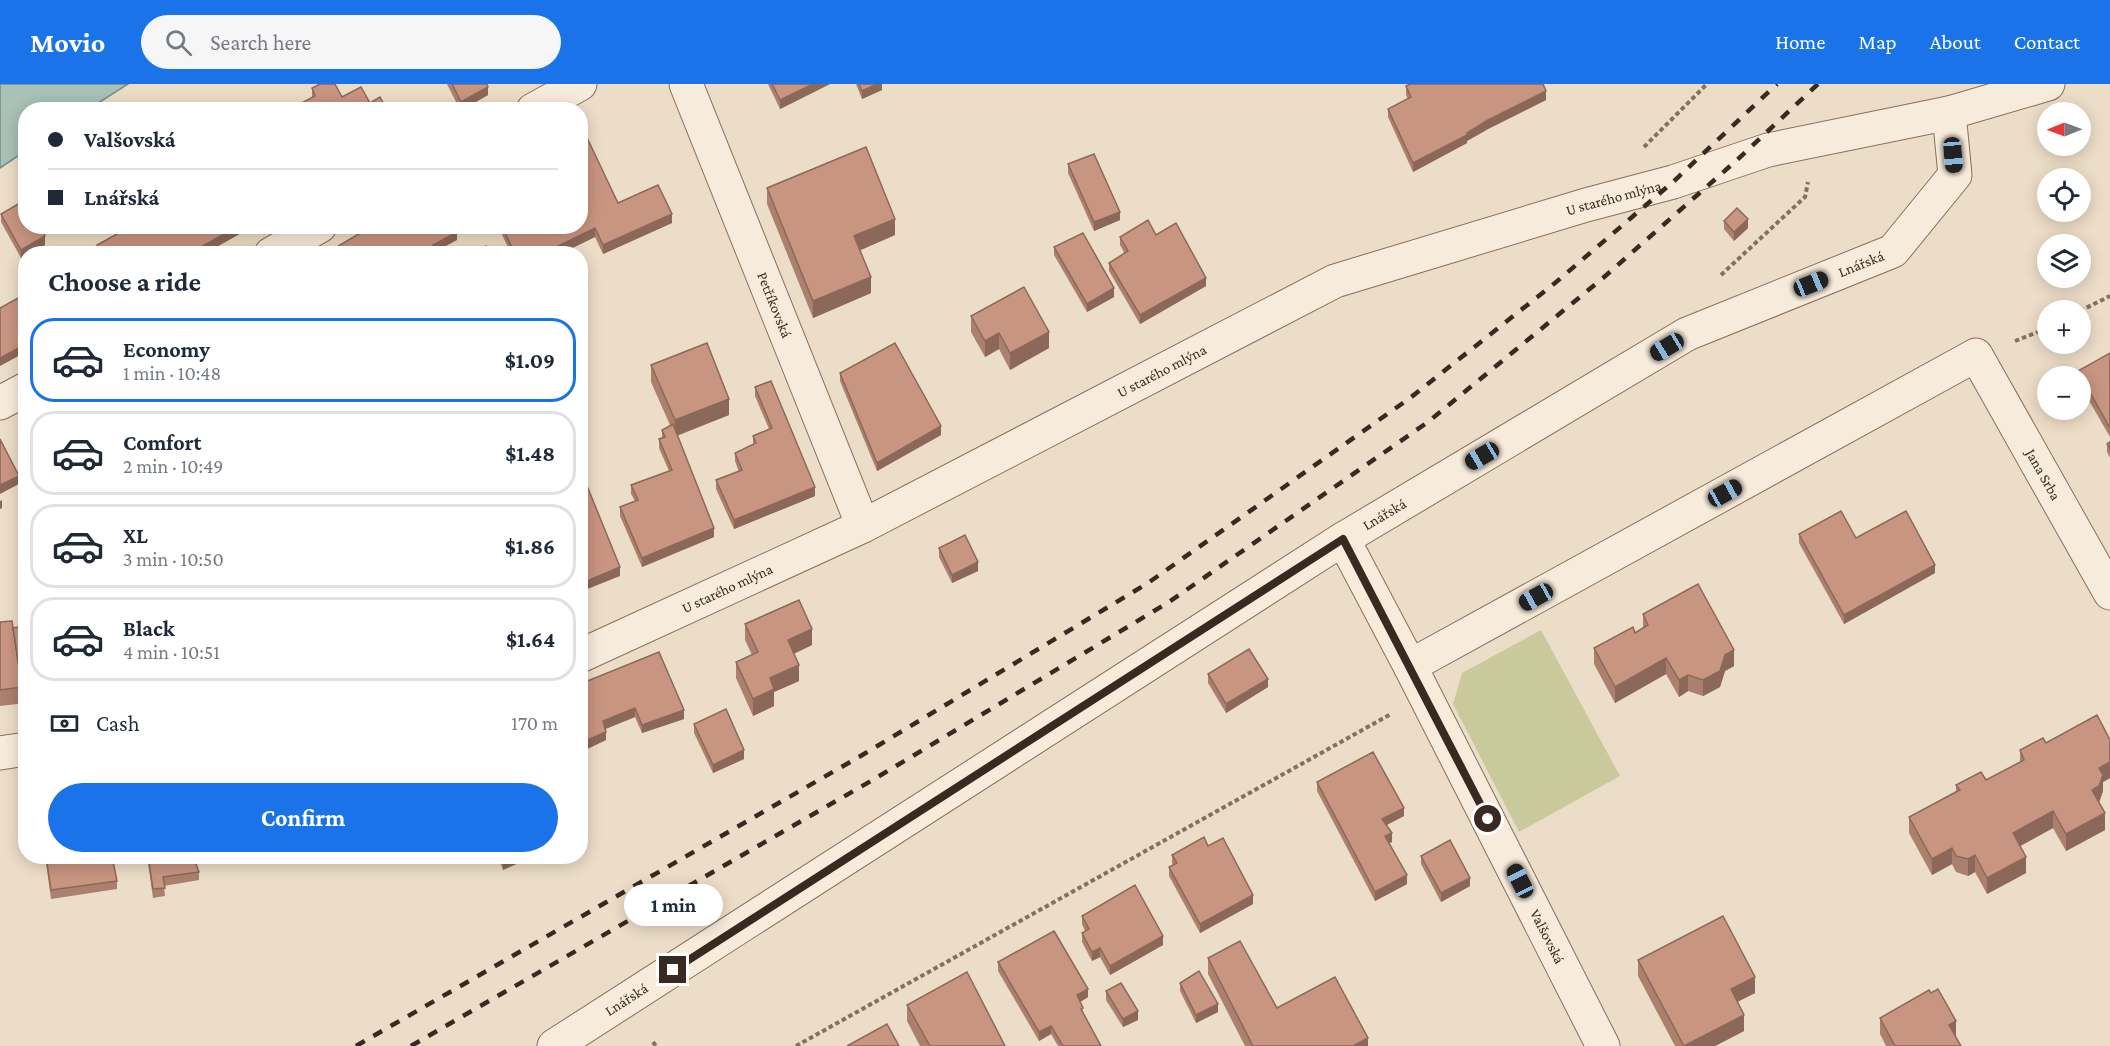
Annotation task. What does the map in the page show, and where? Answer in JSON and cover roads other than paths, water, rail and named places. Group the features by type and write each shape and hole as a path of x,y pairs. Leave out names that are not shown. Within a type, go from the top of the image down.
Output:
{"street":[{"path":"547,102 580,84"},
{"name":"Petříkovská","path":"686,84 863,526"},
{"name":"U starého mlýna","path":"588,652 863,526 1335,281 1586,204 1673,182 1768,150 1949,113 2048,84"},
{"name":"Lnářská","path":"554,1046 1343,539 1687,334 1893,251 1954,175 1949,113"},
{"path":"285,246 306,234"},
{"name":"Jana Srba","path":"1410,666 1977,355 2110,593"},
{"path":"0,403 18,393"},
{"name":"Valšovská","path":"1343,539 1603,1046"},
{"path":"0,753 18,750"}],"railway":[{"path":"356,1046 864,754 1148,583 1410,398 1555,283 1673,182 1777,84"},
{"path":"411,1046 876,778 1169,602 1428,422 1603,278 1737,160 1818,84"}]}
